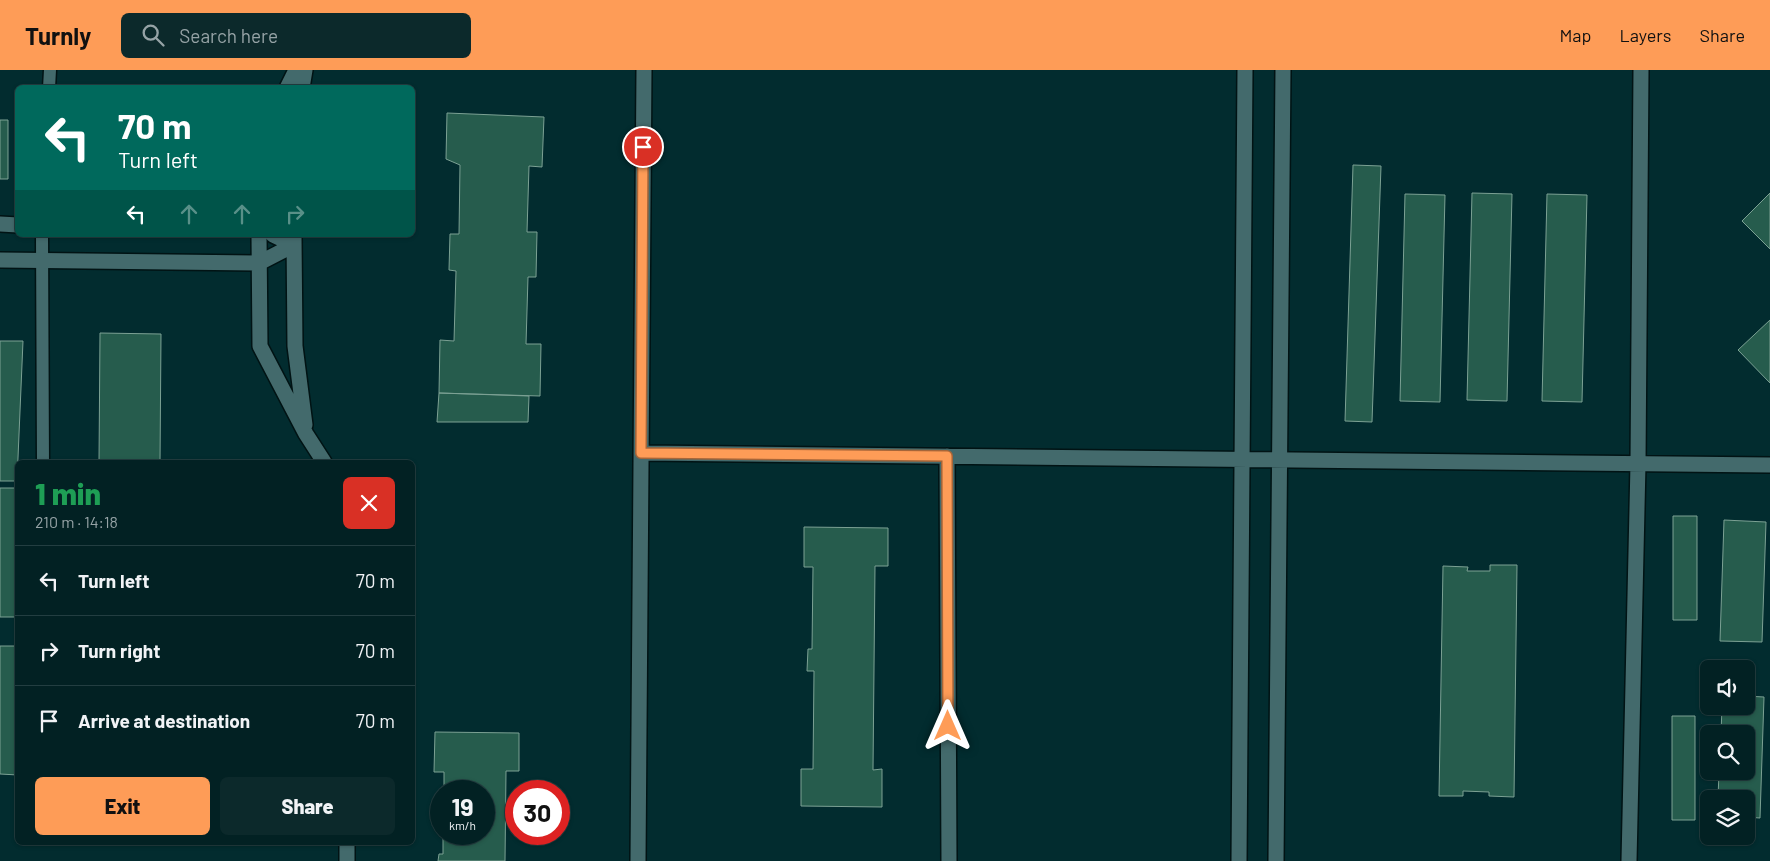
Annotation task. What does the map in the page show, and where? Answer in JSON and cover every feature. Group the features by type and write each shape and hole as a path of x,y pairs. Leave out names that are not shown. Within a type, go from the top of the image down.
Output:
{"street":[{"path":"288,85 296,70"},
{"path":"302,85 305,70"},
{"path":"638,861 644,70"},
{"path":"1239,861 1245,70"},
{"path":"1276,861 1283,70"},
{"path":"1630,861 1638,464 1641,70"},
{"path":"0,224 15,225"},
{"path":"259,237 260,346 306,434 323,460"},
{"path":"281,237 294,240"},
{"path":"0,260 259,263 294,240"},
{"path":"294,240 295,346 306,434"},
{"path":"641,453 1770,465"},
{"path":"947,456 949,861"},
{"path":"347,845 347,861"}],"lane":[{"path":"49,85 50,70"},
{"path":"42,237 43,460"}],"building":[{"path":"447,113 544,117 542,167 529,166 527,232 537,232 536,277 528,277 526,344 541,344 540,396 439,393 440,340 454,341 456,271 449,270 450,234 459,234 460,165 446,159"},
{"path":"0,120 8,120 8,179 0,179"},
{"path":"1353,165 1381,166 1372,422 1345,421"},
{"path":"1472,193 1512,194 1507,401 1467,400"},
{"path":"1770,193 1770,249 1742,221"},
{"path":"1405,194 1445,195 1440,402 1400,401"},
{"path":"1547,194 1587,195 1582,402 1542,401"},
{"path":"1770,320 1770,383 1738,350"},
{"path":"100,333 161,334 160,460 99,460"},
{"path":"0,341 23,341 18,460 15,460 15,481 0,481"},
{"path":"439,393 529,396 528,422 437,422"},
{"path":"0,488 15,488 15,617 0,617"},
{"path":"1673,516 1697,516 1697,620 1673,620"},
{"path":"1724,520 1766,522 1762,642 1720,641"},
{"path":"804,527 888,528 888,566 875,566 873,770 882,769 882,807 801,806 801,769 813,769 814,671 807,671 808,649 812,649 813,567 804,567"},
{"path":"1490,565 1517,565 1514,797 1489,796 1489,792 1463,791 1463,796 1439,796 1443,566 1468,567 1467,571 1490,571"},
{"path":"0,646 15,646 15,775 0,774"},
{"path":"1755,696 1764,697 1760,818 1755,818 1755,790 1718,790 1719,780 1755,780 1755,725 1721,725 1722,715 1755,715"},
{"path":"1672,716 1695,716 1695,820 1672,820"},
{"path":"435,732 519,733 519,771 506,771 505,780 505,861 438,861 439,854 443,854 443,845 495,845 495,780 444,780 444,772 434,772"}],"route":[{"path":"643,147 641,453 947,456 948,726"}]}
